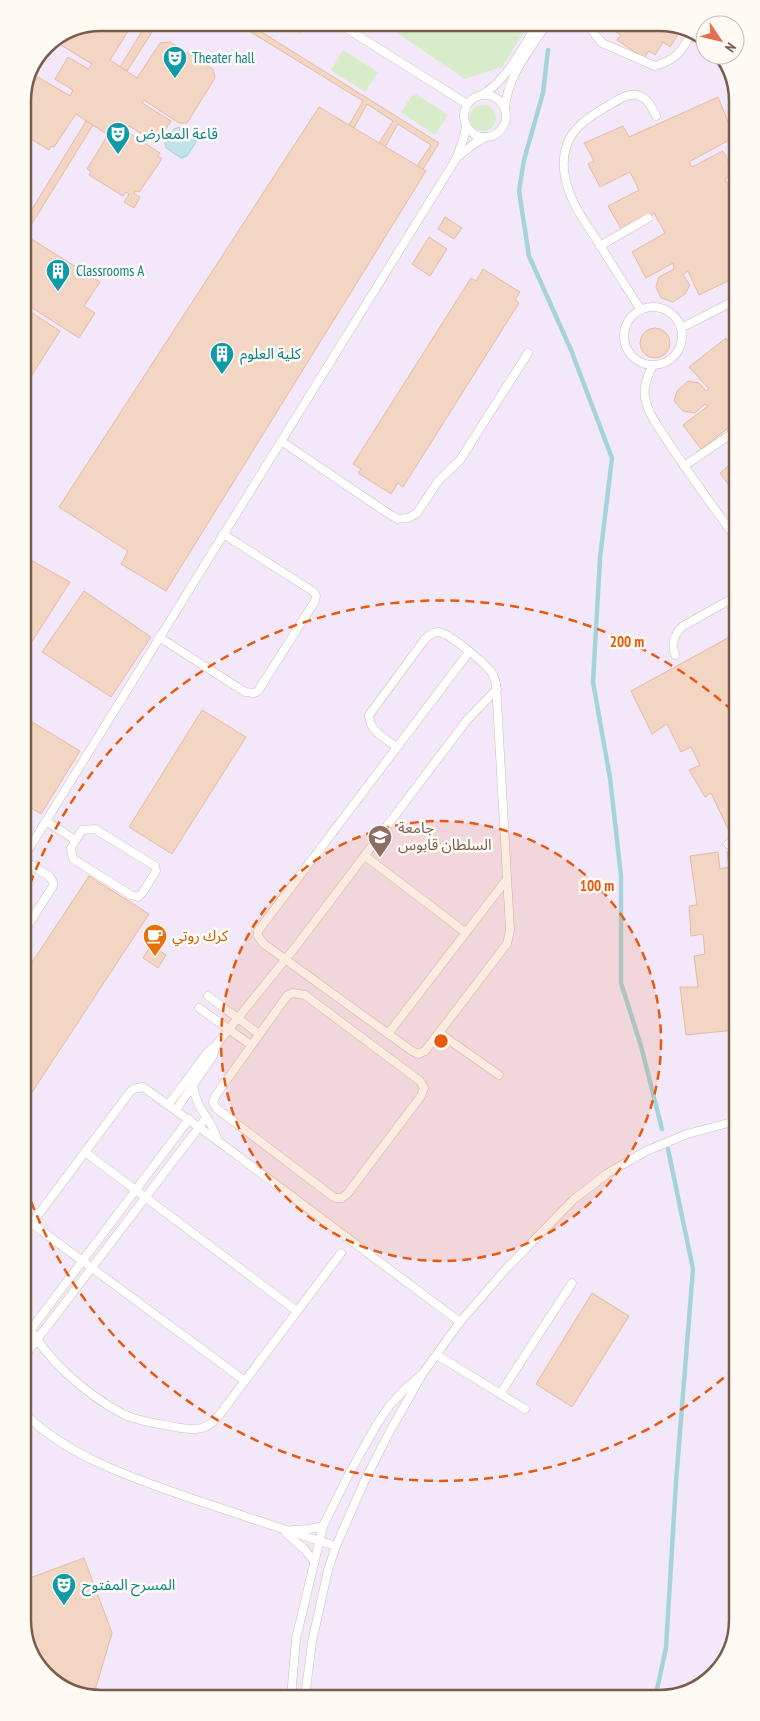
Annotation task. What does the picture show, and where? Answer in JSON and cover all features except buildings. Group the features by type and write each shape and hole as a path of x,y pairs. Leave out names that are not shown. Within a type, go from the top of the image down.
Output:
{"lane":[{"path":"351,31 467,104"},
{"path":"485,137 477,136 466,126 464,111 467,104 493,88 503,78 533,31"},
{"path":"456,159 475,143 499,131 504,124 506,117 506,95 510,82 542,31"},
{"path":"593,31 602,43 655,66 670,62 689,38"},
{"path":"640,310 570,196 564,168 565,153 569,139 577,127 588,117 626,96 633,94 646,100 656,116"},
{"path":"481,95 495,98 505,109"},
{"path":"31,845 456,159 461,148 466,126"},
{"path":"600,246 648,218"},
{"path":"682,328 729,303"},
{"path":"650,307 670,312 682,328 682,339 679,349 673,358 663,364 653,366 642,363 633,357 626,348 624,337 626,326 640,310 650,307"},
{"path":"281,440 389,514 398,519 408,518 417,513 438,480 460,460 528,353"},
{"path":"653,366 647,377 644,389 650,414 729,530"},
{"path":"684,466 729,436"},
{"path":"159,637 245,692 254,694 258,691 315,601 316,596 314,592 223,534"},
{"path":"675,656 672,648 673,639 677,632 683,626 729,600"},
{"path":"397,747 372,728 369,722 369,715 425,639 430,634 436,632 443,633 469,652 491,671 495,677 510,930 507,944 425,1051 418,1054 260,941 258,936 261,926 397,747 469,652"},
{"path":"169,1104 207,1053 216,1046 286,959 467,720 497,689"},
{"path":"46,821 75,840"},
{"path":"95,829 155,866 156,872 138,897 131,895 73,859 71,848 75,840 82,830 95,829"},
{"path":"365,856 465,932"},
{"path":"31,865 49,876 53,882 31,920"},
{"path":"388,1034 507,879"},
{"path":"299,993 305,995 423,1084 423,1092 345,1196 339,1199 332,1196 214,1105 214,1098 251,1045 288,996 299,993"},
{"path":"208,996 259,1034"},
{"path":"199,1008 251,1045"},
{"path":"439,1033 499,1075"},
{"path":"176,1110 212,1056 216,1046"},
{"path":"193,1085 195,1100 216,1132 218,1141"},
{"path":"245,1381 31,1223 133,1089 143,1087 169,1104 460,1322"},
{"path":"31,1348 206,1118"},
{"path":"31,1329 188,1120"},
{"path":"307,1690 312,1642 328,1570 336,1546 365,1480 423,1373 460,1322 506,1270 573,1200 608,1173 646,1151 687,1134 729,1123"},
{"path":"85,1152 297,1311"},
{"path":"31,1335 64,1370 92,1394 124,1415 191,1430 205,1428 217,1418 340,1253"},
{"path":"500,1394 572,1282"},
{"path":"437,1354 525,1410"},
{"path":"292,1690 296,1639 323,1526 377,1424 406,1388 423,1373"},
{"path":"31,1419 55,1438 105,1467 336,1546"},
{"path":"280,1528 309,1529 323,1526"},
{"path":"280,1528 293,1538 314,1561"}],"shaded area":[{"name":"جامعة السلطان قابوس","path":"101,31 664,31 694,41 695,65 718,65 725,79 729,101 729,1620 725,1642 714,1662 690,1683 659,1690 96,1690 74,1684 52,1669 41,1655 35,1642 31,1620 31,96 38,70 55,49 66,41 79,35"}],"green space":[{"path":"394,31 524,31 502,67 465,79"},
{"path":"343,50 378,72 365,92 331,70"},
{"path":"414,93 448,115 435,135 401,112"},
{"path":"483,105 492,109 496,118 492,127 483,131 474,127 470,118 474,109"}],"water":[{"path":"179,127 193,135 196,142 187,156 181,158 166,148 165,143 174,129"}],"waterway":[{"path":"548,50 543,93 524,160 519,191 529,256 571,350 612,458 600,558 593,682 610,778 621,876 621,983 641,1046 662,1129"},
{"path":"657,1690 666,1648 676,1482 693,1269 668,1149"}],"place":[{"name":"Theater hall","path":"175,79"},
{"name":"قاعة المعارض","path":"118,155"},
{"name":"Classrooms A","path":"58,292"},
{"name":"كلية العلوم","path":"222,375"},
{"name":"جامعة السلطان قابوس","path":"380,858"},
{"name":"كرك روتي","path":"155,957"},
{"name":"المسرح المفتوح","path":"64,1606"}]}
